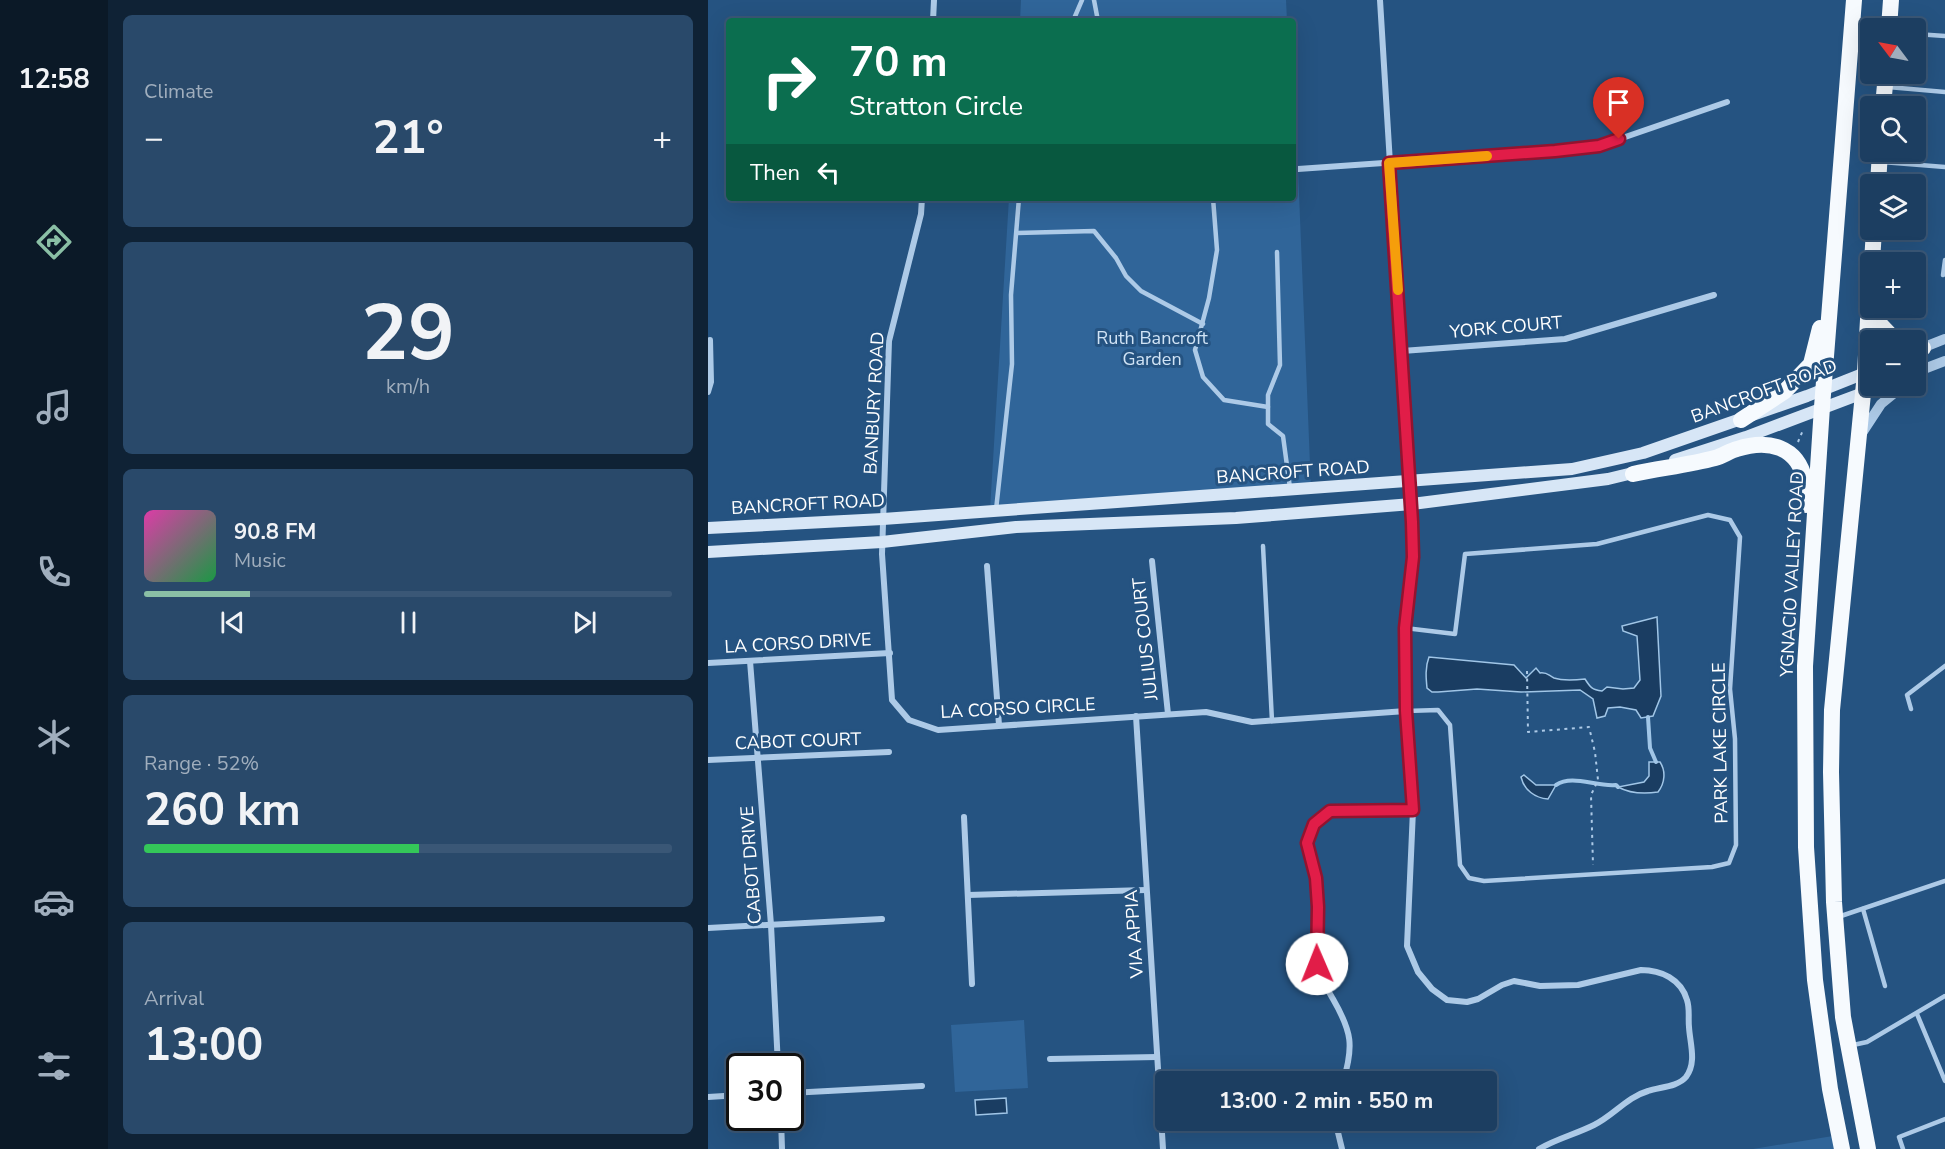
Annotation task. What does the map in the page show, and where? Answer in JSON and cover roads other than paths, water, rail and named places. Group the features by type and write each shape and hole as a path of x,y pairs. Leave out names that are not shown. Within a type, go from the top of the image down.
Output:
{"highway":[{"name":"YGNACIO VALLEY ROAD","path":"1842,1149 1830,1089 1815,980 1807,858 1805,666 1823,390 1835,263 1854,0"},
{"path":"1890,18 1891,0"},
{"path":"1741,420 1785,391 1811,364 1819,336 1823,302 1835,263"},
{"path":"1877,318 1886,330"},
{"path":"1863,396 1832,710 1831,772 1836,918 1843,1017 1868,1149"},
{"path":"1633,474 1718,457 1736,449 1758,444 1777,445 1794,459 1800,467 1805,482 1810,578"}],"main road":[{"name":"BANCROFT ROAD","path":"708,528 883,519 1572,469 1643,453 1741,420 1860,374"},
{"name":"BANCROFT ROAD","path":"708,552 882,542 1016,527 1236,518 1412,504 1608,479 1633,474 1746,437 1860,394"}],"street":[{"path":"933,18 934,0"},
{"path":"1380,0 1412,504 1413,557 1405,628 1406,711 1413,810 1407,946 1418,972 1432,989 1447,1000 1467,1002 1478,999 1514,981 1560,986 1578,985 1641,970 1651,970 1668,976 1683,990 1688,1001 1693,1054 1692,1063 1681,1082 1646,1091 1629,1100 1596,1125 1539,1149"},
{"path":"1298,170 1599,146 1727,102"},
{"name":"BANBURY ROAD","path":"882,542 889,340 921,214 922,201"},
{"name":"YORK COURT","path":"1402,351 1565,339 1714,295"},
{"path":"1926,345 1945,339"},
{"path":"708,392 711,382 710,340"},
{"path":"1926,369 1945,361"},
{"path":"1858,438 1881,404 1891,396"},
{"name":"LA CORSO CIRCLE","path":"882,542 892,700 909,720 938,730 1168,714"},
{"name":"JULIUS COURT","path":"1152,561 1168,714"},
{"path":"987,566 999,725"},
{"name":"LA CORSO DRIVE","path":"708,663 890,653"},
{"name":"CABOT DRIVE","path":"750,661 771,925 777,1053"},
{"path":"1168,714 1206,712 1252,722 1406,711"},
{"name":"VIA APPIA","path":"1136,716 1163,1149"},
{"name":"CABOT COURT","path":"708,760 889,752"},
{"path":"1345,1071 1351,1038 1344,1017 1321,978 1317,964 1318,907 1316,878 1307,843 1309,834 1314,824 1330,811 1413,810"},
{"path":"964,817 972,984"},
{"path":"968,895 1146,890"},
{"path":"708,928 882,919"},
{"path":"1050,1059 1157,1057"},
{"path":"804,1092 922,1086"},
{"path":"708,1097 726,1096"},
{"path":"781,1131 782,1149"},
{"path":"1338,1131 1342,1149"}],"lane":[{"path":"1074,18 1082,0"},
{"path":"1094,0 1097,18"},
{"path":"1926,35 1945,36"},
{"path":"1905,84 1945,92"},
{"path":"1912,162 1945,167"},
{"path":"996,510 1012,364 1011,295 1019,201"},
{"path":"1212,201 1217,250 1209,298 1195,350 1203,376 1224,400 1268,407"},
{"path":"1017,233 1094,231 1116,258 1126,276 1141,291 1203,324"},
{"path":"1277,252 1280,365 1268,395 1268,424 1283,436 1290,490"},
{"path":"1943,275 1945,260"},
{"name":"PARK LAKE CIRCLE","path":"1405,628 1455,634 1465,554 1597,544 1708,515 1730,520 1740,537 1730,689 1735,739 1736,845 1728,862 1712,867 1484,881 1469,878 1460,865 1450,725 1438,710 1406,711"},
{"path":"1263,546 1272,721"},
{"path":"1911,709 1907,695 1945,666"},
{"path":"1836,918 1945,881"},
{"path":"1863,909 1885,986"},
{"path":"1849,1046 1867,1042 1917,1014 1936,999 1945,996"},
{"path":"1917,1014 1945,1081"},
{"path":"1903,1149 1899,1137 1945,1119"}],"waterway":[{"path":"1648,717 1650,748 1656,762"},
{"path":"1556,785 1562,782 1577,781 1618,787"}],"park label":[{"name":"Ruth Bancroft Garden","path":"1152,348"}]}
